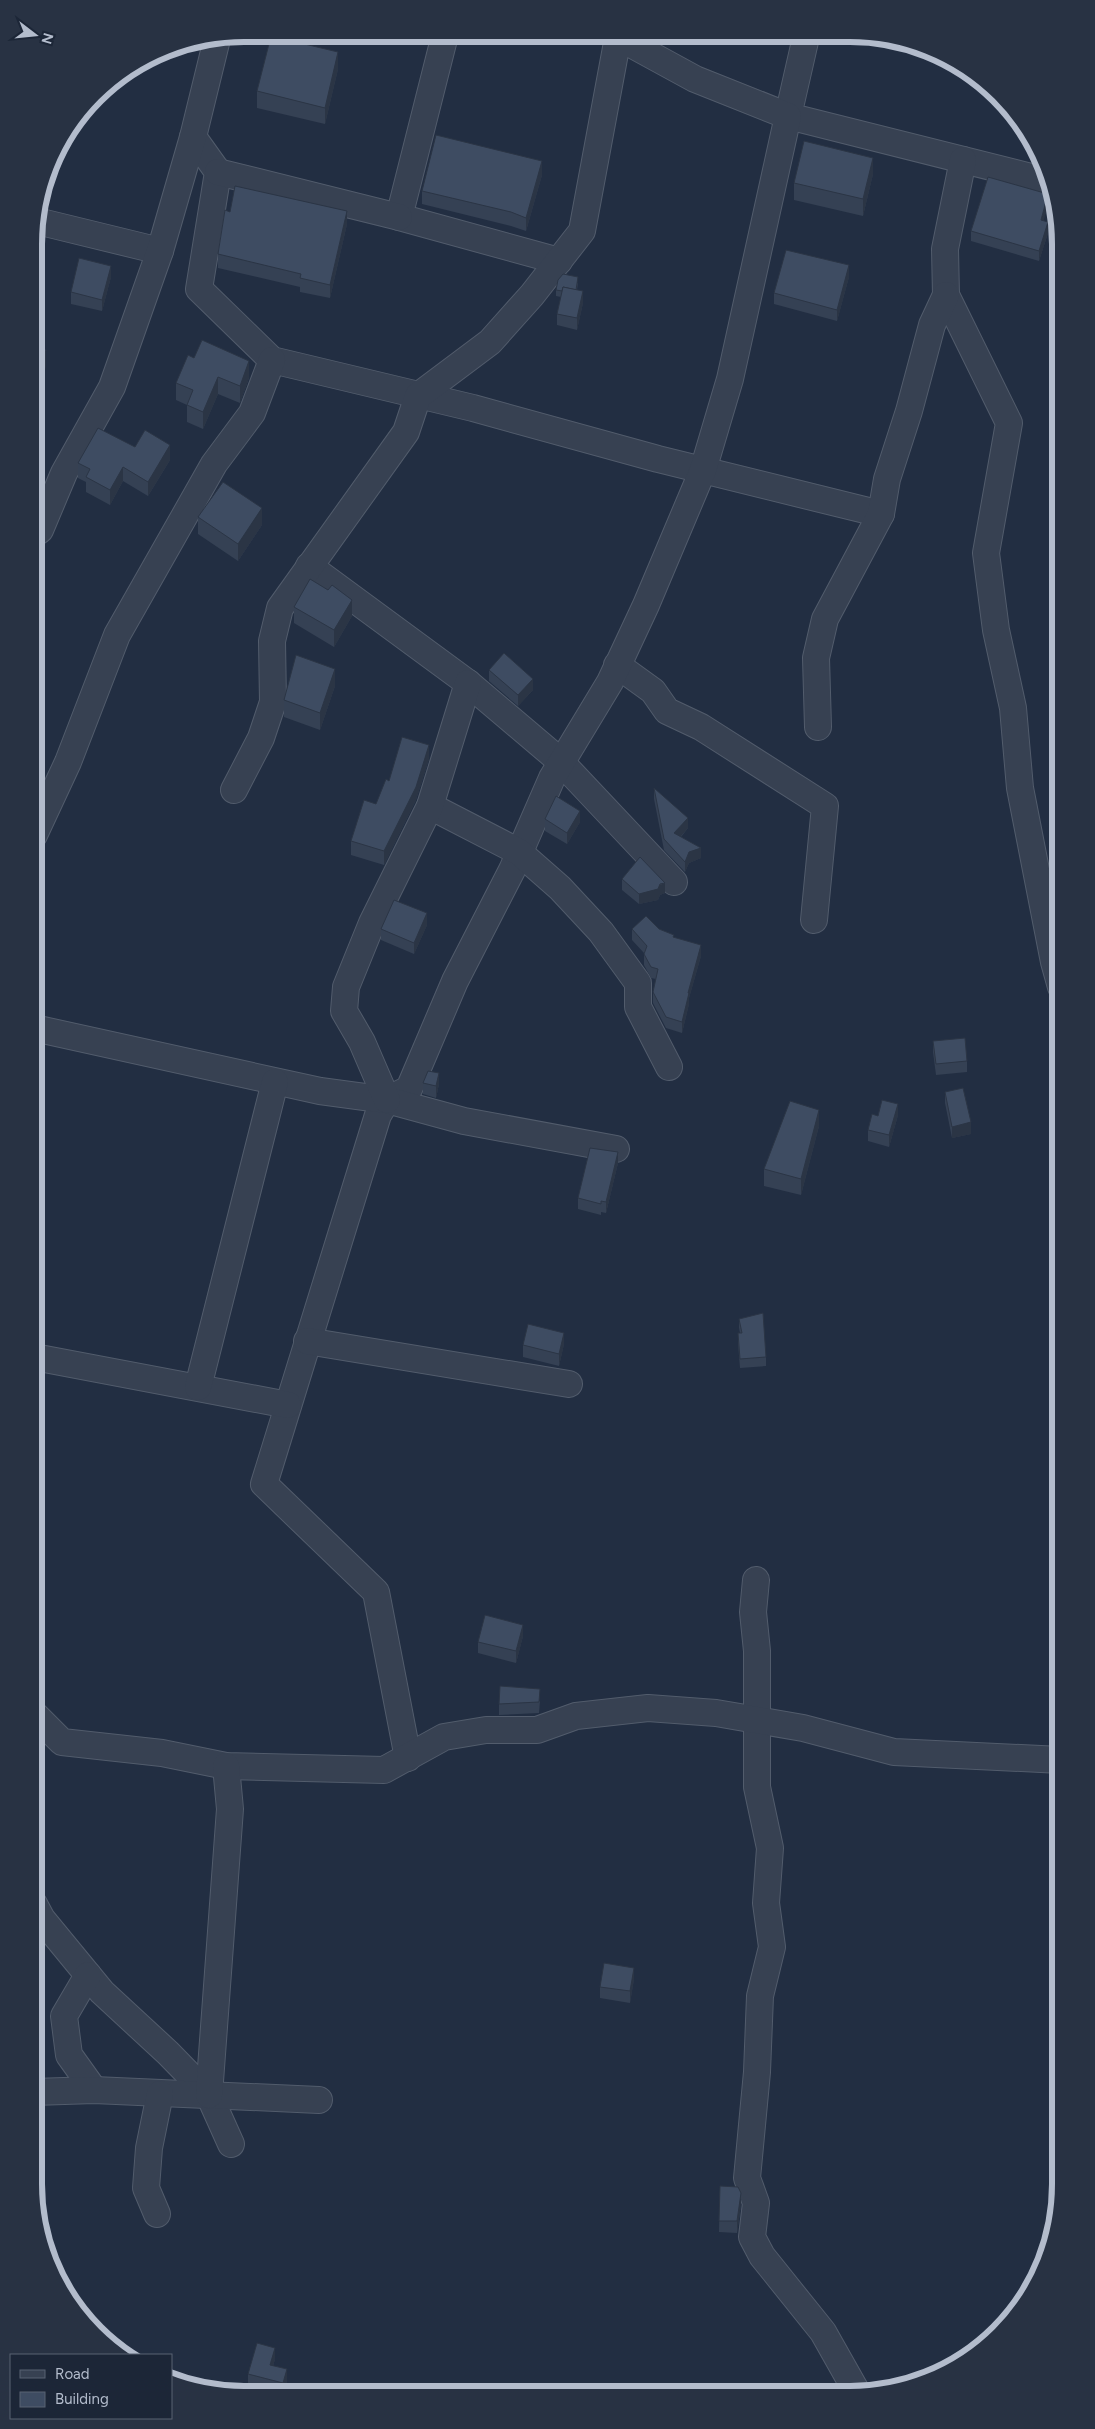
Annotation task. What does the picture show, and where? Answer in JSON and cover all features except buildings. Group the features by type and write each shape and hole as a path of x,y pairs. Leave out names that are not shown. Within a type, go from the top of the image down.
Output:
{"street":[{"path":"399,217 443,42"},
{"path":"234,790 261,738 273,702 272,642 280,608 406,432 418,396 490,342 532,295 582,231 617,42"},
{"path":"627,42 695,79 788,116 1042,180"},
{"path":"408,1758 376,1592 264,1484 378,1115 387,1100 409,1089 455,981 519,852 560,762 571,749 610,682 646,605 703,470 730,380 805,42"},
{"path":"42,525 64,473 112,387 160,251 193,137 216,44"},
{"path":"193,137 218,172 399,217 559,261"},
{"path":"963,160 945,249 946,295 1008,423 986,553 996,630 1013,708 1020,788 1052,952"},
{"path":"218,172 199,289 272,360 473,408 703,470 881,514"},
{"path":"44,223 160,251"},
{"path":"818,727 816,658 825,619 881,514 887,480 909,411 932,325 946,295"},
{"path":"42,818 68,762 117,635 214,464 252,412 272,360"},
{"path":"309,566 468,683 560,762 674,882"},
{"path":"617,665 653,691 667,710 701,727 825,806 814,920"},
{"path":"387,1100 362,1042 344,1011 346,987 372,923 430,806 468,683"},
{"path":"430,806 519,852 560,888 601,932 638,983 638,1007 669,1067"},
{"path":"42,1030 275,1082 320,1091 387,1100 464,1121 616,1149"},
{"path":"198,1387 275,1082"},
{"path":"307,1341 569,1384"},
{"path":"42,1358 288,1405"},
{"path":"756,1580 753,1612 757,1651 757,1787 770,1848 766,1902 772,1947 760,1996 757,2072 747,2178 756,2203 752,2237 762,2256 823,2332 853,2386"},
{"path":"42,1722 62,1742 162,1753 226,1766 384,1770 444,1737 486,1730 537,1730 576,1716 648,1708 716,1712 803,1728 894,1752 1052,1760"},
{"path":"209,2095 230,1808 226,1766"},
{"path":"42,1919 88,1975 129,2018 168,2053 209,2095 231,2144"},
{"path":"88,1975 64,2016 69,2055 94,2090"},
{"path":"42,2092 94,2090 319,2100"},
{"path":"157,2214 146,2188 149,2148 160,2094"}]}
